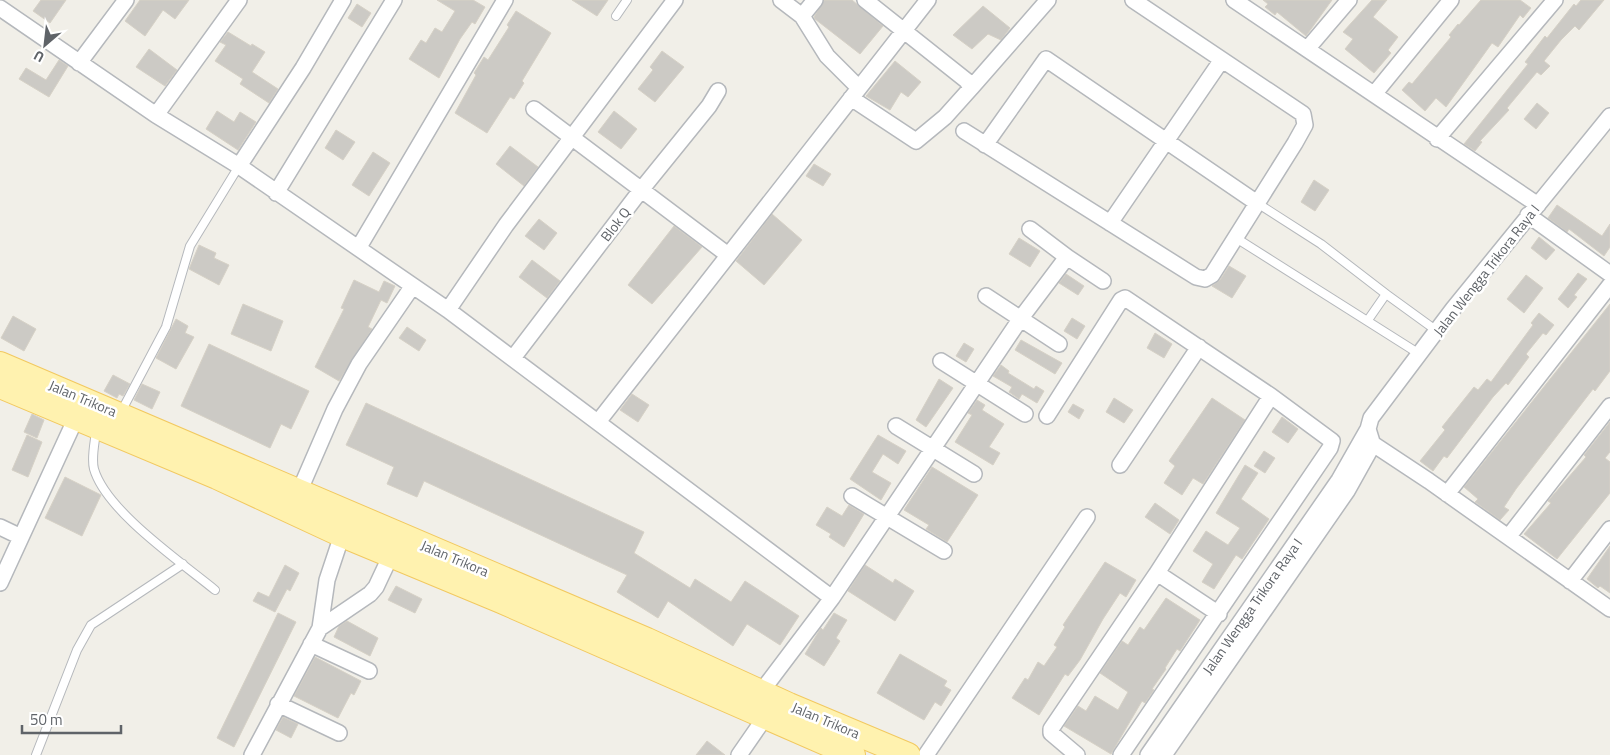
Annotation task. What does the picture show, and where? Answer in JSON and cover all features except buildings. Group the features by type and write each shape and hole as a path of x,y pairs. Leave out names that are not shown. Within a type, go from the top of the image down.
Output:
{"main road":[{"name":"Jalan Trikora","path":"0,364 299,492 421,556 762,692 908,755"},
{"name":"Jalan Trikora","path":"0,386 217,477 342,535 391,555 421,556"},
{"name":"Jalan Trikora","path":"465,574 853,755"}],"street":[{"path":"78,63 126,0"},
{"path":"156,115 239,0"},
{"path":"239,166 303,68 343,0"},
{"path":"276,193 394,0"},
{"path":"358,247 505,0"},
{"path":"448,310 506,225 675,0"},
{"path":"781,0 802,16 827,56 855,93 916,141 946,117 1048,0"},
{"path":"802,16 815,0"},
{"path":"865,0 971,88"},
{"path":"598,422 928,0"},
{"path":"964,130 1196,277 1205,279 1212,275 1305,125 1303,114 1221,61 1133,0"},
{"path":"1308,48 1349,0"},
{"path":"1374,94 1451,0"},
{"path":"1437,139 1555,0"},
{"path":"1240,2 1437,139 1533,210 1610,274"},
{"path":"0,8 156,115 239,166 448,310 832,598"},
{"path":"986,144 1046,59 1257,203"},
{"path":"1110,223 1221,61"},
{"name":"Blok Q","path":"513,358 641,190 709,106 718,91"},
{"path":"534,109 728,255"},
{"name":"Jalan Wengga Trikora Raya I","path":"1164,755 1347,491 1368,455 1368,436 1371,418 1437,331 1610,116"},
{"path":"1030,229 1103,281"},
{"path":"762,692 832,598 1021,318 1068,257"},
{"path":"1447,494 1610,285"},
{"path":"299,492 336,409 359,364 412,286"},
{"path":"986,296 1059,344"},
{"path":"1047,416 1121,300 1125,298 1330,437 1332,445 1121,755"},
{"path":"1120,465 1199,348"},
{"path":"941,361 1025,414"},
{"path":"1077,755 1054,738 1051,729 1157,573 1271,396"},
{"path":"1509,536 1610,406"},
{"path":"0,583 21,537 86,422"},
{"path":"896,426 974,474"},
{"path":"1368,436 1610,610"},
{"name":"Jalan Wengga Trikora Raya I","path":"1148,755 1368,436"},
{"path":"852,496 944,551"},
{"path":"926,755 1087,517"},
{"path":"0,527 21,537"},
{"path":"1570,581 1610,529"},
{"path":"252,755 320,628 327,580 342,535"},
{"path":"320,628 370,594 376,587 391,555"},
{"path":"1157,573 1218,614"},
{"path":"311,644 369,671"},
{"path":"278,704 339,734"},
{"path":"739,755 766,716"}],"lane":[{"path":"616,16 627,0"},
{"path":"120,414 166,327 190,246 239,166"},
{"path":"1257,203 1321,244 1437,331"},
{"path":"1236,238 1420,354"},
{"path":"1368,320 1386,294"},
{"path":"86,422 93,467 105,492 150,538 215,590"},
{"path":"36,755 78,650 91,625 183,564"}]}
